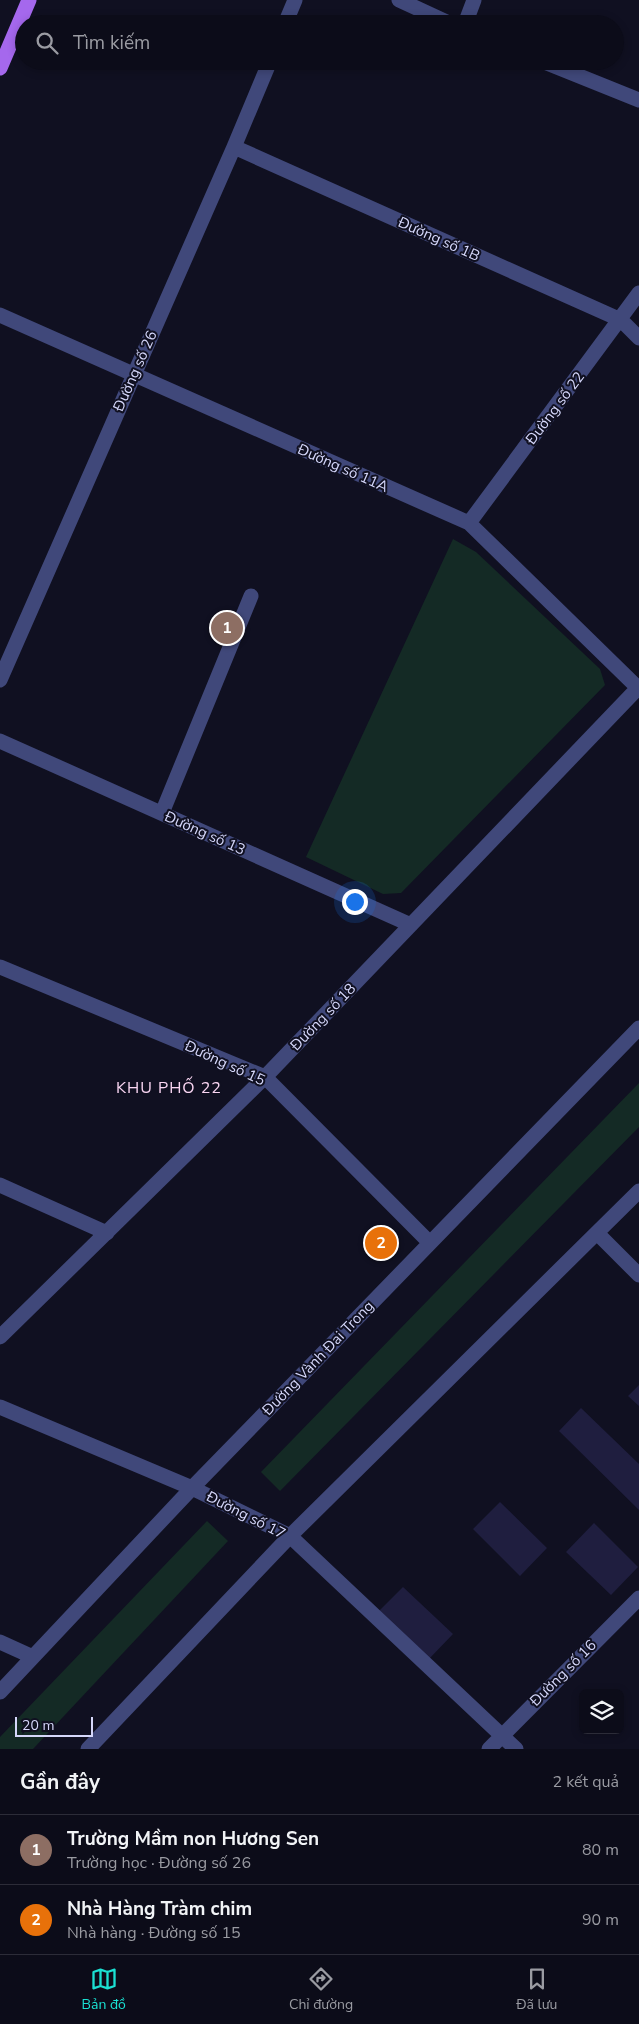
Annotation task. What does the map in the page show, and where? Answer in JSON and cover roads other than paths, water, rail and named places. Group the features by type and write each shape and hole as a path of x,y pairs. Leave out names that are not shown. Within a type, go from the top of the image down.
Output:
{"main road":[{"path":"22,15 28,0"},
{"path":"0,68 15,32"}],"street":[{"path":"289,15 295,0"},
{"path":"399,0 432,15"},
{"path":"468,15 474,0"},
{"name":"Đường số 26","path":"0,680 266,70"},
{"path":"564,70 639,100"},
{"name":"Đường số 1B","path":"234,147 621,320 639,338"},
{"name":"Đường số 22","path":"469,523 621,320 639,293"},
{"name":"Đường số 11A","path":"0,316 469,523 638,689"},
{"path":"162,814 250,596"},
{"name":"Đường số 18","path":"0,1337 265,1077 638,689"},
{"name":"Đường số 13","path":"0,741 411,925"},
{"name":"Đường số 15","path":"0,968 265,1077 430,1243"},
{"name":"Đường Vành Đai Trong","path":"0,1692 192,1488 639,1028"},
{"path":"0,1184 107,1233"},
{"path":"88,1749 290,1536 598,1234 639,1191"},
{"path":"598,1234 639,1275"},
{"name":"Đường số 17","path":"0,1407 192,1488 290,1536 516,1749"},
{"name":"Đường số 16","path":"489,1749 639,1598"},
{"path":"0,1642 33,1657"}],"place":[{"name":"Trường Mầm non Hương Sen","path":"227,628"},
{"name":"Nhà Hàng Tràm chim","path":"381,1243"}],"district":[{"name":"KHU PHỐ 22","path":"169,1088"}]}
